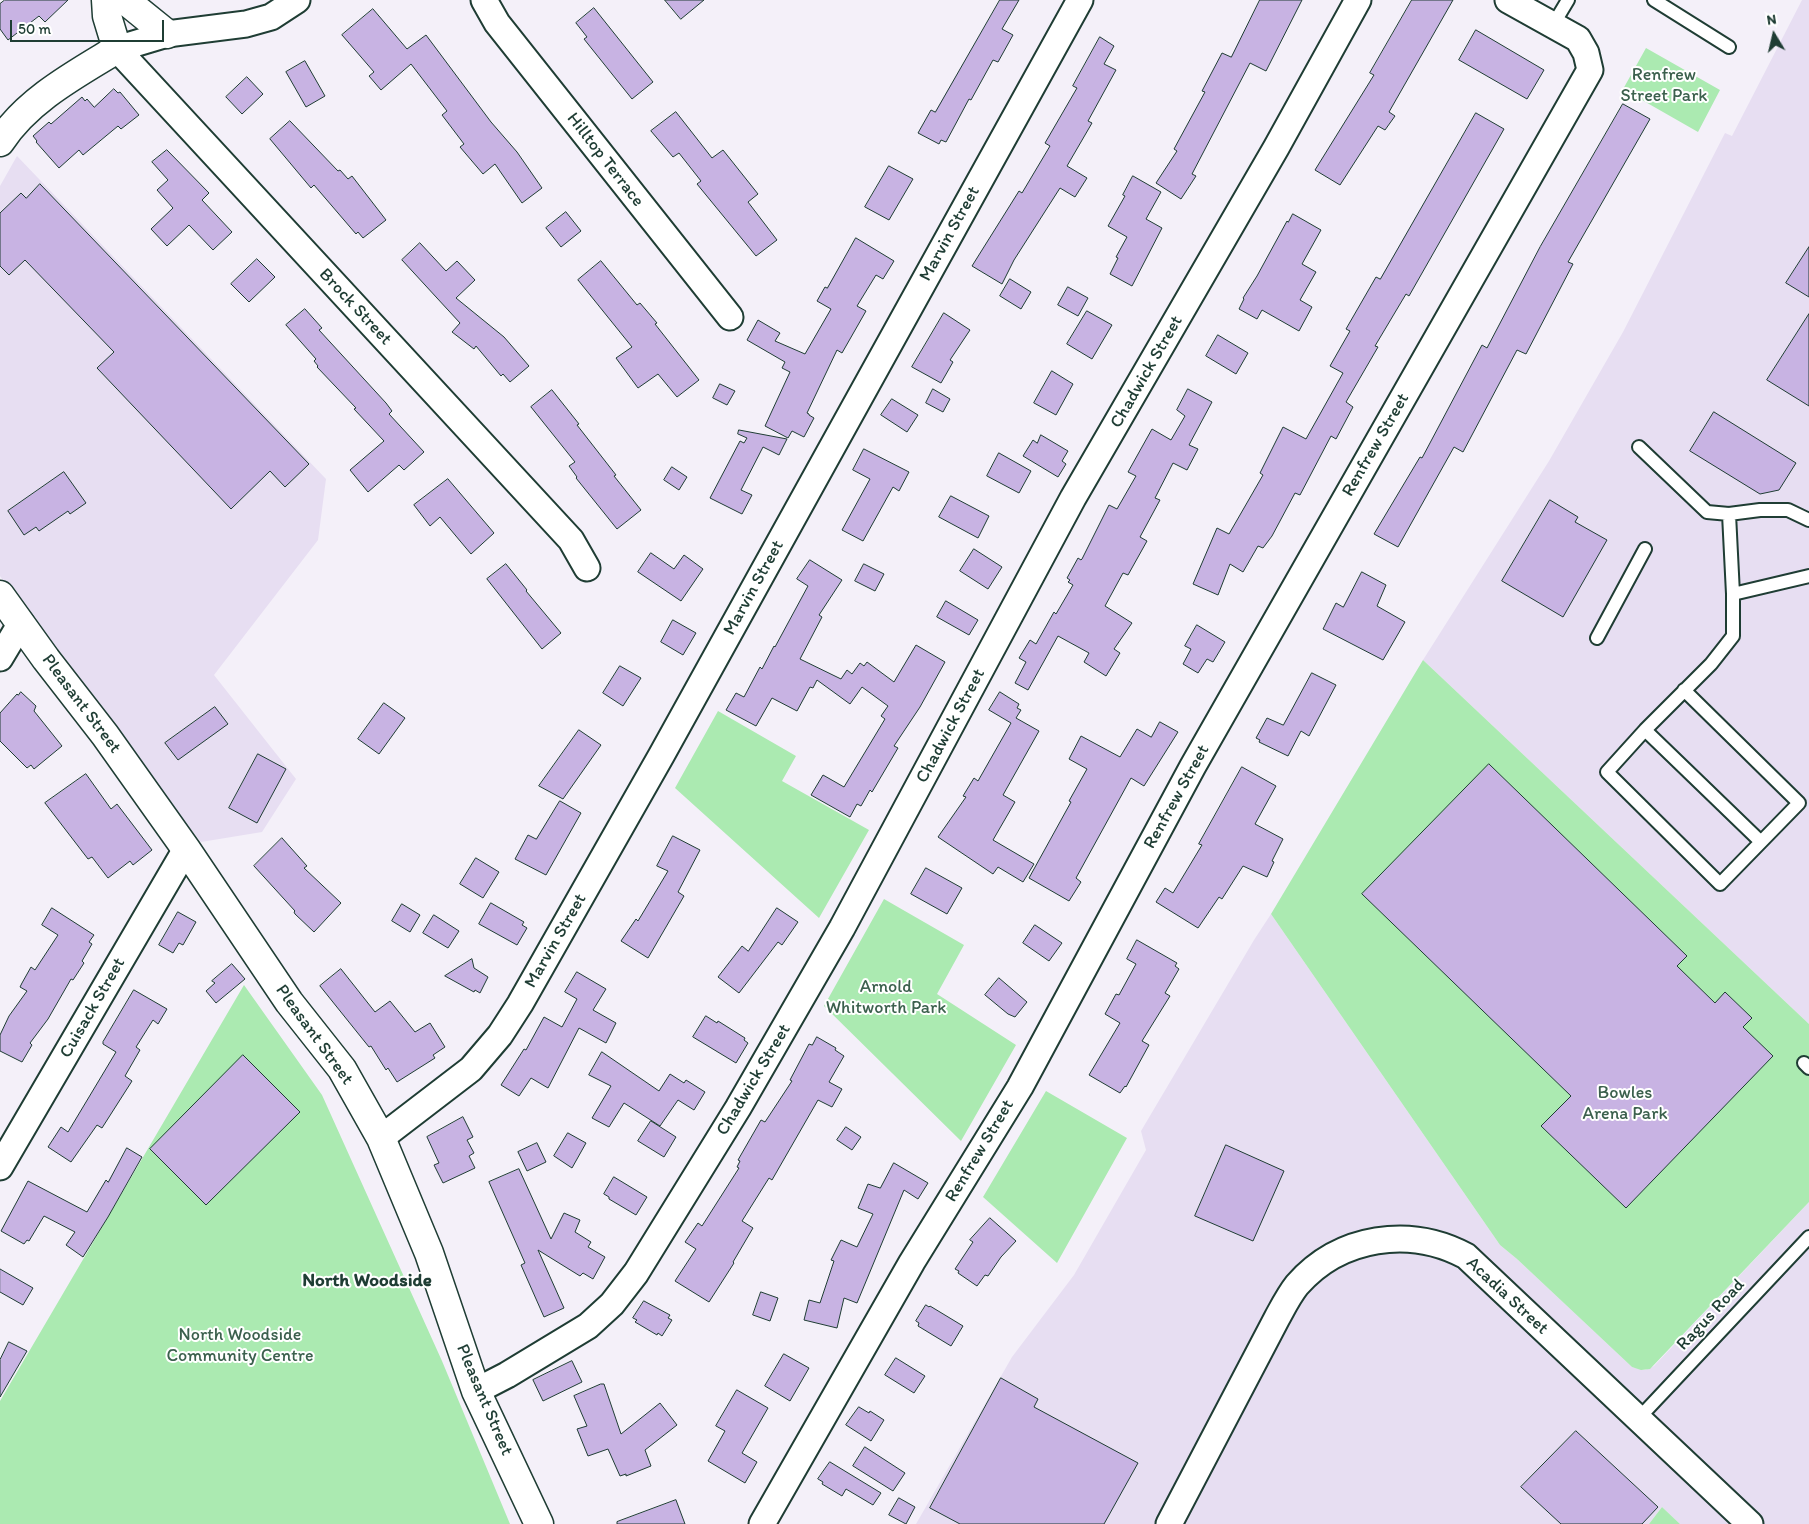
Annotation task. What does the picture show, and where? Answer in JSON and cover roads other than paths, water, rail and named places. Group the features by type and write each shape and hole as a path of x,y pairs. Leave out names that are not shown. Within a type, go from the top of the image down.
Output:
{"main road":[{"path":"4,127 77,73 118,49 107,16 106,0"},
{"path":"126,0 167,34"},
{"name":"Pleasant Street","path":"0,594 46,659 105,735 186,849 289,1002 342,1069 381,1138 429,1253 476,1391 538,1524"}],"street":[{"path":"118,49 167,34 246,24 271,17 296,0"},
{"name":"Hilltop Terrace","path":"484,0 497,23 730,317"},
{"name":"Marvin Street","path":"381,1138 471,1069 500,1035 520,1004 1080,0"},
{"name":"Chadwick Street","path":"476,1391 588,1326 612,1304 636,1273 738,1108 837,937 1074,498 1276,148 1358,0"},
{"path":"1508,0 1553,25"},
{"name":"Renfrew Street","path":"762,1524 912,1262 1020,1087 1193,766 1590,70 1586,53 1578,39 1553,25"},
{"name":"Brock Street","path":"118,49 571,540 587,568"},
{"path":"0,658 21,623"},
{"name":"Cuisack Street","path":"0,1167 186,849"},
{"name":"Acadia Street","path":"1169,1524 1289,1296 1298,1284 1319,1265 1343,1250 1370,1242 1398,1238 1426,1240 1453,1249 1466,1256 1750,1524"}],"lane":[{"path":"1553,25 1568,0"},
{"path":"1654,0 1729,47"},
{"path":"1639,446 1707,512 1729,514 1760,510 1788,510 1809,520"},
{"path":"1684,690 1799,803 1720,884 1607,772 1645,730 1684,690 1711,664 1733,636 1729,514"},
{"path":"1597,638 1645,549"},
{"path":"1733,594 1809,576"},
{"path":"1645,730 1761,842"},
{"name":"Ragus Road","path":"1639,1418 1809,1237"}],"district":[{"name":"North Woodside","path":"367,1281"}],"park label":[{"name":"Renfrew Street Park","path":"1664,85"},
{"name":"Arnold Whitworth Park","path":"886,998"},
{"name":"Bowles Arena Park","path":"1625,1103"},
{"name":"North Woodside Community Centre","path":"240,1345"}]}
